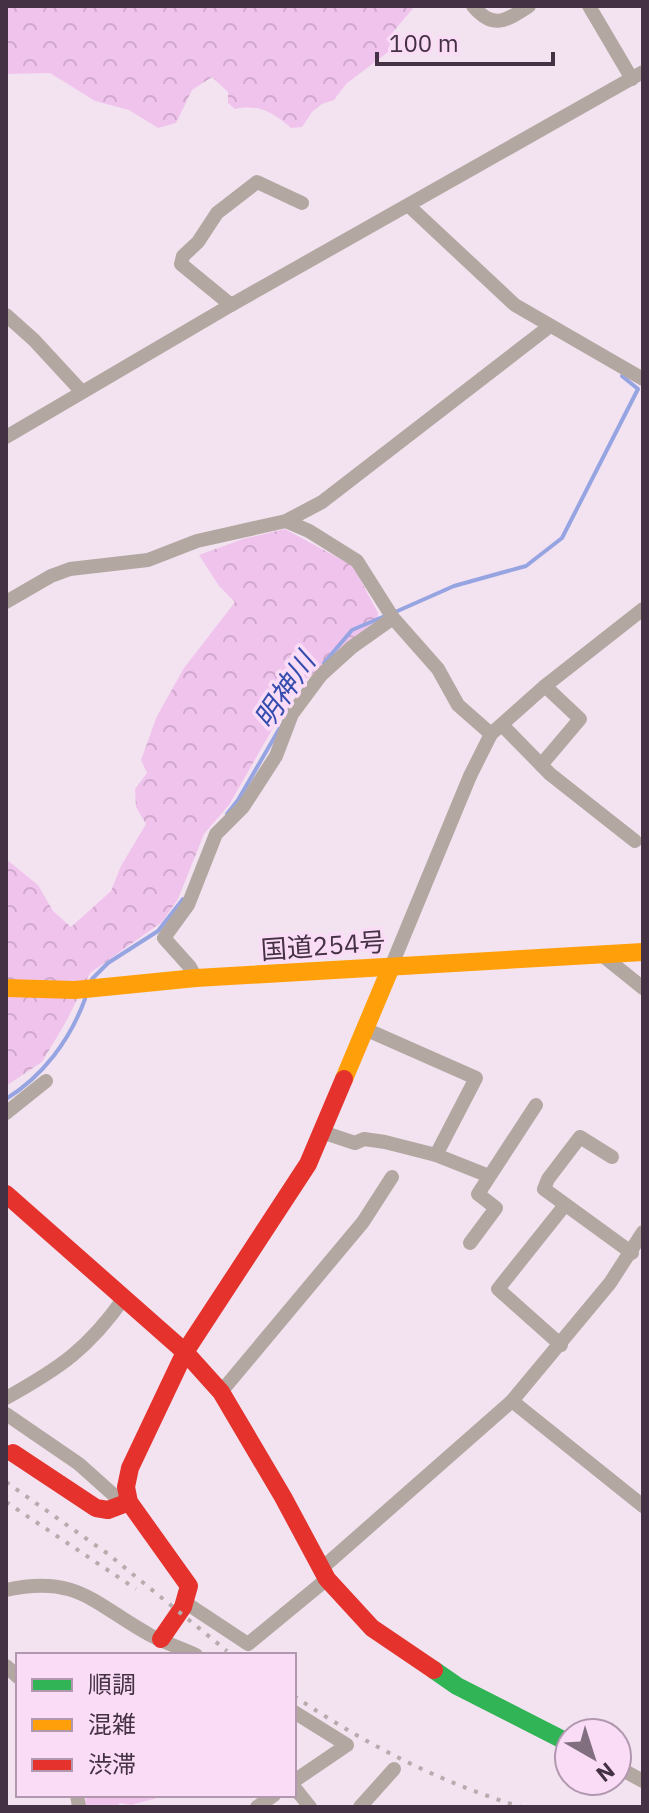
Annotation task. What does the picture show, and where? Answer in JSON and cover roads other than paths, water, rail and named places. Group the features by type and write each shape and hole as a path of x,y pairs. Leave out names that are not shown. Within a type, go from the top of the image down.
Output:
{"main road":[{"name":"国道254号","path":"6,988 75,990 196,978 643,952"},
{"path":"161,1639 186,1603 189,1595 187,1581 129,1502 126,1487 130,1468 185,1352 308,1164 391,967"},
{"path":"6,1194 185,1352 221,1392 324,1574 372,1628 457,1686 553,1735"},
{"path":"13,1453 96,1508 108,1510 129,1502"}],"street":[{"path":"473,6 484,19 495,22 529,6"},
{"path":"6,437 231,305 638,75 589,6"},
{"path":"231,305 181,264 183,256 198,242 217,213 257,182 302,203"},
{"path":"409,206 515,305 643,379"},
{"path":"6,315 82,392"},
{"path":"6,602 51,576 70,569 148,560 197,541 286,521 322,502 550,326"},
{"path":"286,521 309,531 357,561 389,613 438,669 458,705 496,729 635,841"},
{"path":"391,967 470,776 496,729 643,609"},
{"path":"196,978 164,938 188,905 216,834 243,807 276,756 292,714 321,675 389,613"},
{"path":"541,765 580,719 545,686"},
{"path":"602,955 643,988"},
{"path":"365,1029 476,1078 436,1155"},
{"path":"6,1113 46,1081"},
{"path":"470,1243 496,1208 478,1194 536,1105"},
{"path":"322,1132 355,1143 364,1139 385,1142 436,1155 489,1176"},
{"path":"612,1157 580,1137 548,1179 544,1189 632,1253"},
{"path":"221,1392 363,1222 392,1177"},
{"path":"561,1345 498,1289 565,1205"},
{"path":"186,1603 248,1644 512,1401 561,1345 632,1253 643,1232"},
{"path":"6,1398 49,1374 86,1346 124,1298"},
{"path":"512,1401 643,1506"},
{"path":"6,1414 79,1464 117,1498 129,1502"},
{"path":"6,1590 44,1585 78,1591 192,1653"},
{"path":"296,1713 347,1745 296,1783"},
{"path":"360,1807 394,1769"},
{"path":"296,1787 310,1807"}],"waterway":[{"name":"明神川","path":"393,613 454,586 526,566 562,538 638,389 622,376"},
{"name":"明神川","path":"324,663 352,630 385,616"},
{"name":"明神川","path":"227,814 281,726"},
{"name":"明神川","path":"92,979 108,963 158,931 183,899"},
{"name":"明神川","path":"6,1099 32,1079 54,1056 72,1029 85,999"}],"railway":[{"path":"6,1482 108,1554 227,1651"},
{"path":"6,1502 136,1589"},
{"path":"296,1697 403,1760 461,1786 521,1807"}]}
